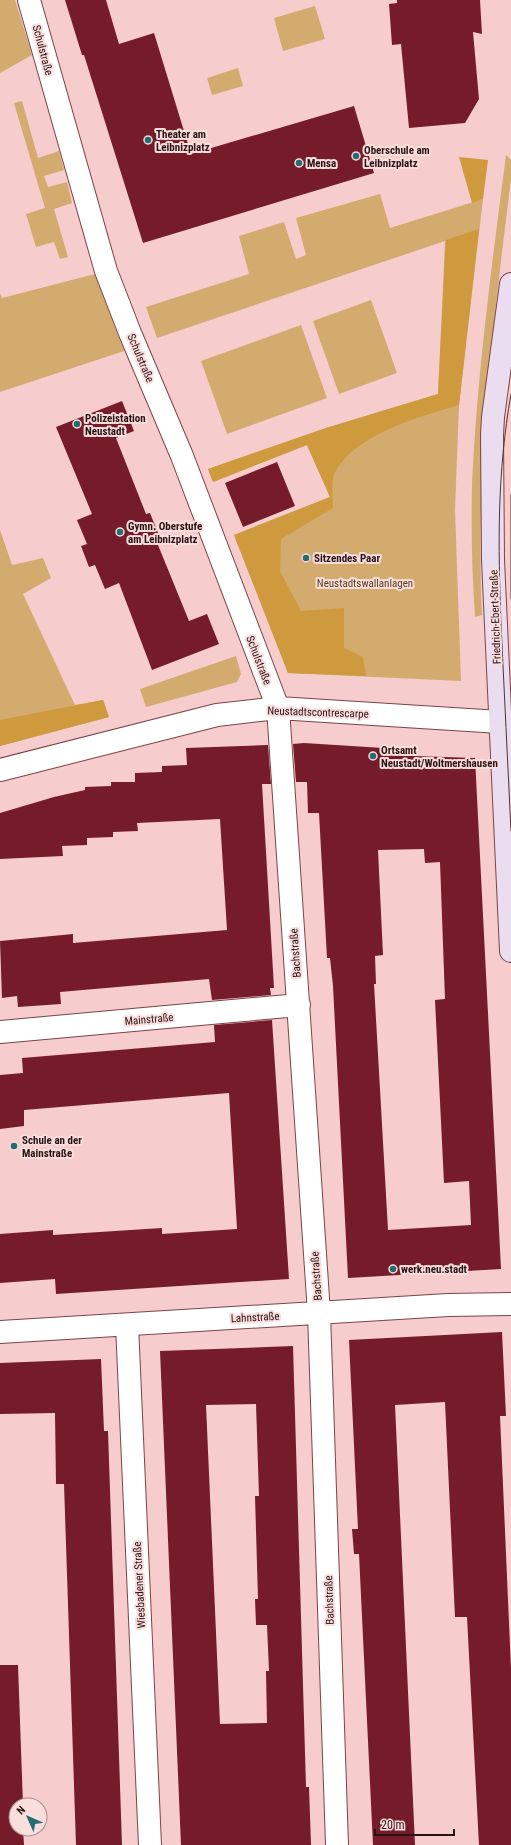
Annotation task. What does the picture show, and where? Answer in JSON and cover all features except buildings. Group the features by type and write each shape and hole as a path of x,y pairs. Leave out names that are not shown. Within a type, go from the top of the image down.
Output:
{"main road":[{"name":"Friedrich-Ebert-Straße","path":"511,284 492,435 493,560 511,950"}],"street":[{"name":"Schulstraße","path":"29,0 106,271 130,333 182,456 278,708"},
{"name":"Neustadtscontrescarpe","path":"0,770 217,715 278,708 500,722"},
{"name":"Bachstraße","path":"278,708 299,1005 318,1313 337,1845"},
{"name":"Mainstraße","path":"0,1032 299,1005"},
{"name":"Lahnstraße","path":"0,1332 318,1313 511,1304"},
{"name":"Wiesbadener Straße","path":"127,1325 150,1845"}],"green space":[{"path":"0,0 15,0 32,55 0,73"},
{"path":"315,6 325,39 283,51 274,18"},
{"path":"238,68 243,86 212,95 207,78"},
{"path":"22,101 38,158 59,151 64,170 44,176 48,187 67,182 72,203 54,209 68,257 60,259 54,242 36,247 26,214 45,208 14,103"},
{"path":"506,155 511,160 511,179 492,342 483,451 480,560 482,615 475,617 472,567 472,484 474,443 495,237"},
{"name":"Neustadtswallanlagen","path":"380,194 390,228 483,199 459,405 455,510 461,681 288,673 234,535 330,497 307,445 213,482 208,469 326,428 438,394 445,241 157,338 146,307 249,274 239,236 284,222 296,259 306,255 296,218"},
{"path":"95,274 124,351 0,392 0,293 2,298"},
{"path":"371,300 397,373 339,394 313,321"},
{"path":"301,325 327,398 227,434 201,361"},
{"path":"0,530 12,565 43,558 51,578 23,594 75,705 103,700 109,717 0,746"},
{"path":"236,656 241,674 237,682 146,707 140,689"}],"shaded area":[{"path":"459,157 488,160 483,199 472,203"},
{"path":"479,229 459,405 425,415 389,429 356,448 343,460 334,474 332,486 333,508 281,539 280,571 301,611 344,608 344,648 363,657 366,676 288,673 234,535 330,497 307,445 213,482 208,469 326,428 438,394 446,240"},
{"path":"103,700 109,717 0,746 0,720"}],"tram line":[{"path":"511,394 503,452 499,537 501,624 511,831"},
{"path":"511,495 511,598"}],"place":[{"name":"Theater am Leibnizplatz","path":"148,140"},
{"name":"Oberschule am Leibnizplatz","path":"356,156"},
{"name":"Mensa","path":"299,163"},
{"name":"Polizeistation Neustadt","path":"77,424"},
{"name":"Gymn. Oberstufe am Leibnizplatz","path":"120,532"},
{"name":"Sitzendes Paar","path":"306,558"},
{"name":"Ortsamt Neustadt/Woltmershausen","path":"373,756"},
{"name":"Schule an der Mainstraße","path":"14,1146"},
{"name":"werk.neu.stadt","path":"393,1269"}]}
